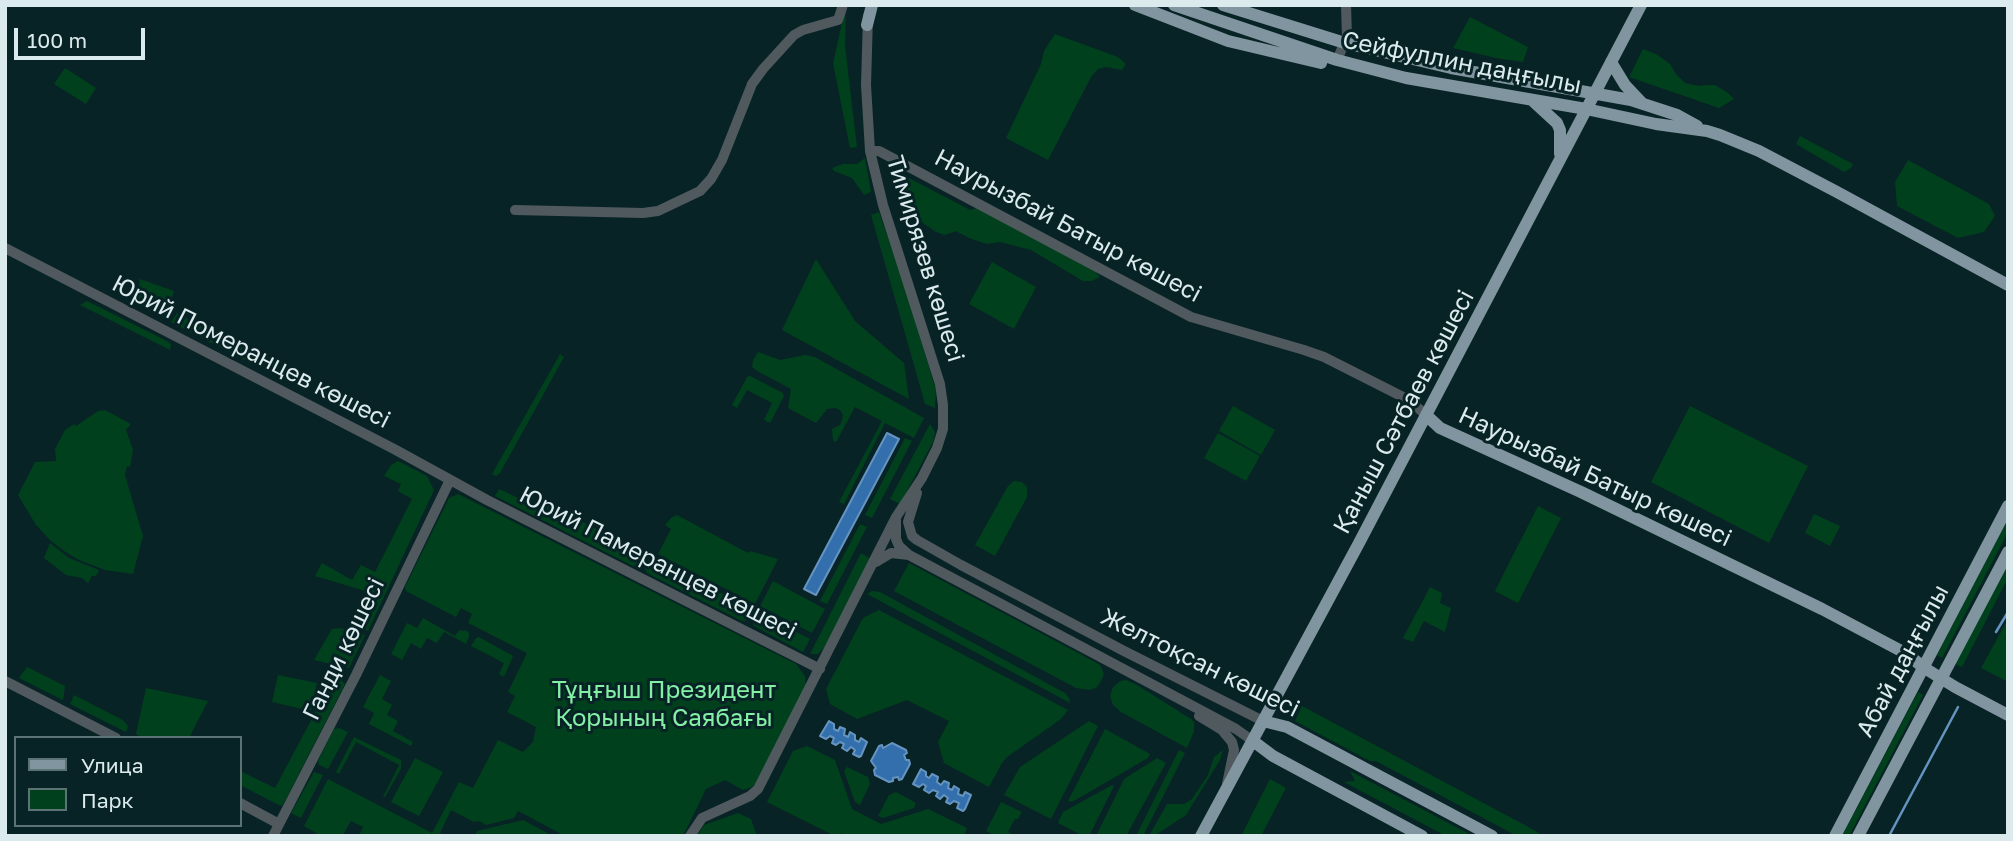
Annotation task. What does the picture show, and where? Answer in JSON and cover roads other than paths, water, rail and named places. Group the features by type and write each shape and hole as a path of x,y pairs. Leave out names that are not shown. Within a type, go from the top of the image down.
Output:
{"main road":[{"path":"867,25 868,5"},
{"path":"1135,5 1228,41 1332,65 1377,70"},
{"name":"Сейфуллин даңғылы","path":"1174,5 1337,60 1377,70 1449,86 1707,131"},
{"name":"Сейфуллин даңғылы","path":"1223,5 1250,10 1346,40 1451,68 1595,93 1642,103 1677,115 1707,131 1759,151 2008,285"},
{"name":"Қаныш Сәтбаев көшесі","path":"1201,836 1641,5"},
{"path":"1611,62 1625,85 1642,103"},
{"path":"1532,100 1557,123 1560,130 1560,158"},
{"name":"Наурызбай Батыр көшесі","path":"1426,415 1440,428 1822,609 1907,654 1923,667"},
{"name":"Абай даңғылы","path":"1835,836 2008,506"},
{"name":"Абай даңғылы","path":"1858,836 2008,552"},
{"path":"1923,667 2008,715"},
{"name":"Желтоқсан көшесі","path":"1263,721 1287,727 1492,836"},
{"name":"Желтоқсан көшесі","path":"1252,741 1273,756 1422,836"}],"street":[{"path":"515,210 643,214 658,211 700,191 722,160 752,84 763,69 803,30 838,20 844,5"},
{"path":"1337,60 1346,40 1346,5"},
{"name":"Тимирязев көшесі","path":"867,25 866,85 870,151 883,205 940,384 943,405 941,438 922,478 910,514"},
{"name":"Наурызбай Батыр көшесі","path":"870,151 879,151 1191,317 1324,358 1409,400 1426,415"},
{"name":"Юрий Померанцев көшесі","path":"5,248 394,449 477,495"},
{"name":"Тимирязев көшесі","path":"690,836 698,822 706,815 750,796 758,789 896,517 922,478"},
{"name":"Ганди көшесі","path":"273,836 356,675 450,480"},
{"name":"Юрий Памеранцев көшесі","path":"477,495 820,669"},
{"name":"Желтоқсан көшесі","path":"910,514 909,530 918,540 1124,651 1263,721"},
{"path":"896,517 896,539 909,555"},
{"path":"867,573 884,555 909,555"},
{"name":"Желтоқсан көшесі","path":"909,555 1141,677"},
{"path":"1117,664 1124,651"},
{"path":"1141,677 1236,729 1252,741"},
{"path":"1141,677 1228,736 1234,750 1226,791"},
{"path":"5,681 112,736"},
{"path":"242,804 279,824"}],"water":[{"path":"887,433 899,439 816,595 804,589"},
{"path":"829,721 838,731 840,727 845,729 844,735 848,737 850,732 855,735 855,740 859,742 861,738 867,742 861,756 853,754 855,750 851,747 847,751 842,748 844,744 840,742 836,745 832,743 834,738 830,736 826,739 820,736"},
{"path":"892,743 906,750 904,755 910,764 902,779 893,778 893,781 889,782 875,775 876,768 871,761 879,746 882,745 883,748"},
{"path":"921,769 929,778 932,774 938,777 937,782 941,785 944,781 949,783 948,788 952,790 954,786 959,789 958,794 963,796 965,792 971,795 965,809 963,811 957,808 959,803 954,801 950,804 946,802 948,798 944,795 940,799 936,796 938,792 933,790 929,793 924,790 926,786 923,784 919,787 913,784"}],"waterway":[{"path":"1996,632 2008,612"},
{"path":"1889,836 1958,707"}],"park label":[{"name":"Тұңғыш Президент Қорының Саябағы","path":"664,704"}]}
